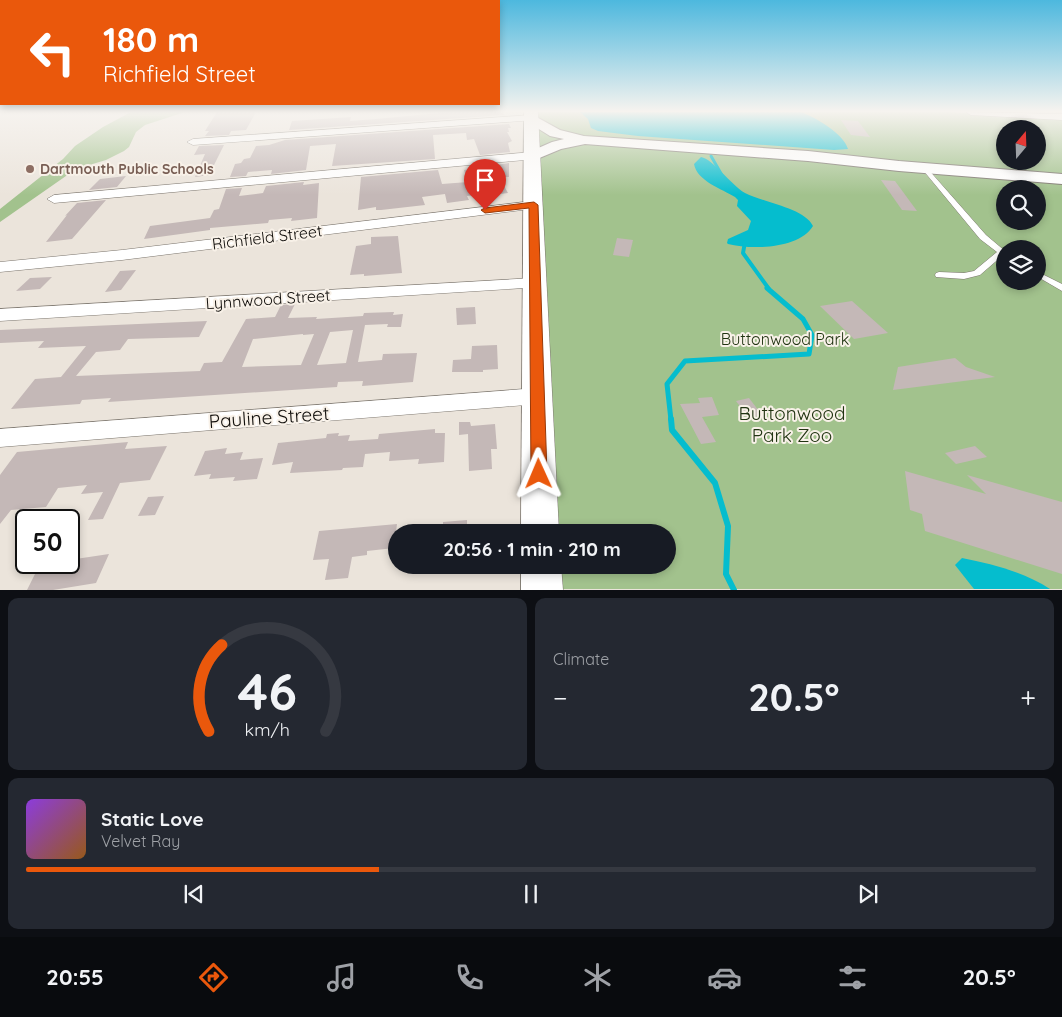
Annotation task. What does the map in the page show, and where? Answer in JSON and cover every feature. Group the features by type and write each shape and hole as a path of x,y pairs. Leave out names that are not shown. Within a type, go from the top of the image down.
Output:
{"main road":[{"path":"532,140 540,524"},
{"path":"541,574 542,590"}],"street":[{"path":"193,142 224,140"},
{"path":"54,199 532,156 557,145 584,140 808,156 1062,179"},
{"name":"Richfield Street","path":"0,267 122,256 534,205"},
{"name":"Lynnwood Street","path":"0,315 535,283"},
{"name":"Pauline Street","path":"0,438 538,396"}],"lane":[{"path":"925,168 978,232 996,248"},
{"path":"939,275 964,276 977,273 996,259"},
{"path":"1046,279 1062,288"}],"green space":[{"path":"85,140 132,140 129,147 124,151 106,160 76,169 0,222 0,209 63,159 75,146"},
{"name":"Buttonwood Park","path":"537,140 996,140 996,170 1046,170 1046,140 1062,140 1062,589 556,589 555,574 676,574 676,524 554,524"}],"water":[{"path":"687,140 842,140 848,149 834,150"},
{"path":"701,157 711,162 745,193 793,210 808,220 813,226 806,234 797,239 774,246 749,247 728,244 728,239 748,230 751,221 737,206 738,200 735,197 705,180 696,170 694,164"},
{"path":"962,558 1008,569 1050,589 974,589 955,565"}],"building":[{"path":"285,140 433,140 435,159 332,166 336,144 310,146 306,170 271,174 272,170 248,172 246,176 230,177 235,164 250,158 256,146 269,145"},
{"path":"474,140 512,141 508,143 510,152 480,155"},
{"path":"224,145 209,175 195,177 205,154 194,155 199,146"},
{"path":"509,163 509,177 499,177 508,193 467,196 469,200 447,203 445,194 422,197 425,205 381,210 376,210 376,207 358,210 361,177 438,170 442,184 468,182 464,170"},
{"path":"126,176 117,187 89,190 100,179"},
{"path":"881,180 895,181 917,211 902,210"},
{"path":"304,182 303,185 319,183 317,218 291,221 292,218 269,220 268,223 210,228 210,230 144,239 150,226 210,218 214,210 219,209 226,189 242,188 239,196 263,193 266,186"},
{"path":"106,200 72,239 46,242 77,203"},
{"path":"398,236 402,273 364,276 364,274 350,275 356,246 371,244 371,237"},
{"path":"617,238 633,240 629,257 613,255"},
{"path":"136,270 121,290 105,292 120,271"},
{"path":"52,277 40,289 16,291 30,278"},
{"path":"852,301 888,333 854,339 820,306"},
{"path":"295,304 288,318 317,317 316,319 363,316 364,313 394,312 393,315 403,314 401,327 387,327 388,324 365,325 358,362 382,360 383,354 417,353 413,382 362,386 363,381 338,382 337,387 108,402 111,398 82,400 80,404 11,409 35,379 61,377 86,346 38,348 44,341 0,343 0,330 207,321 199,337 128,339 120,350 96,352 76,376 200,371 204,363 222,362 246,319 275,317 281,305","holes":["353,330 346,363 317,365 330,332","314,334 301,365 242,367 253,339"]},
{"path":"475,307 476,324 457,325 456,308"},
{"path":"497,345 498,369 483,370 483,372 452,372 453,360 471,359 472,346"},
{"path":"955,358 966,367 995,377 893,390 898,367"},
{"path":"712,397 719,415 702,417 716,442 701,444 680,404 700,403 698,398"},
{"path":"749,398 762,415 749,418 736,401"},
{"path":"459,422 470,422 471,426 495,424 497,449 491,449 492,469 469,471 468,434 459,435"},
{"path":"435,429 435,433 445,433 444,462 418,464 419,459 389,461 390,452 365,454 363,467 343,468 342,470 290,473 293,462 272,465 278,443 326,438 327,434 339,433 338,436 350,435 348,441 378,439 379,434"},
{"path":"128,442 125,449 167,446 150,480 120,483 103,519 88,520 103,492 81,494 87,485 58,488 46,507 11,510 0,524 0,475 17,452"},
{"path":"975,446 987,457 956,464 945,453"},
{"path":"227,448 225,454 243,452 240,460 263,458 257,479 233,481 235,477 209,479 211,474 194,476 205,451"},
{"path":"905,471 986,494 967,475 1062,502 1062,574 925,531 922,514 910,510"},
{"path":"164,496 155,515 138,516 148,497"},
{"path":"467,520 467,524 443,524 443,522"},
{"path":"388,525 388,549 367,551 367,555 352,557 348,578 325,580 329,559 313,560 319,531"},
{"path":"109,554 96,583 53,590 27,590 35,574 80,574 80,558"}],"waterway":[{"path":"711,156 723,177"},
{"path":"745,242 743,253 769,289"},
{"path":"671,420 667,384 685,361 809,354 812,335 803,319 767,288"},
{"path":"671,419 672,430 715,483 728,526 726,574 734,590"}],"place":[{"name":"Dartmouth Public Schools","path":"30,169"}],"route":[{"path":"485,210 534,205 539,474"}],"park label":[{"name":"Buttonwood Park Zoo","path":"792,424"}]}
